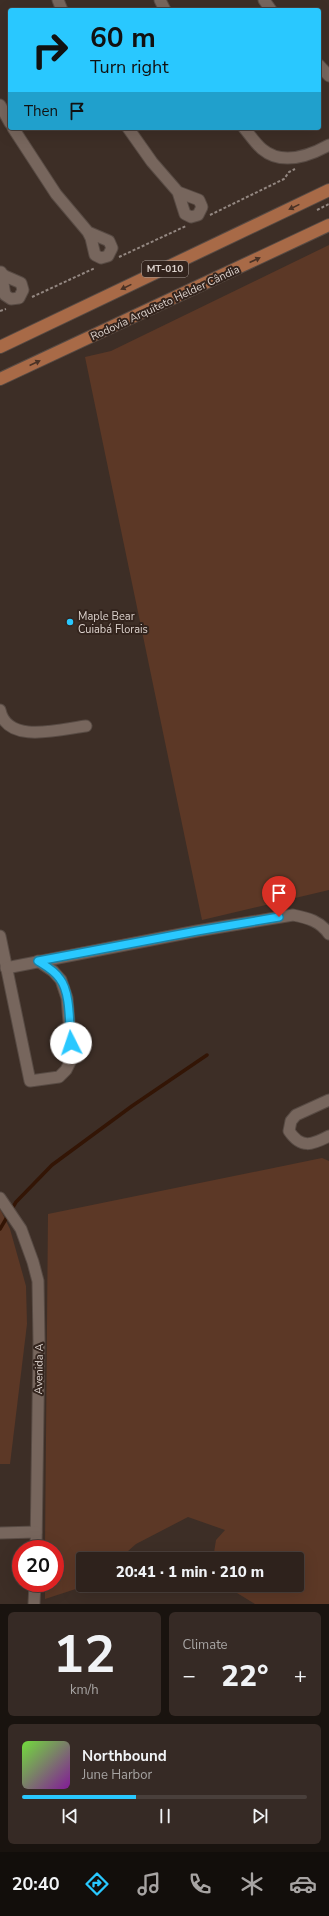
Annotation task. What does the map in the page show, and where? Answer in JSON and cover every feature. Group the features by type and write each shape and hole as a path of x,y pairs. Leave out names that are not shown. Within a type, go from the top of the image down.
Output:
{"main road":[{"name":"MT-010","path":"0,347 329,190"},
{"name":"Rodovia Arquiteto Helder Cândia","path":"0,379 329,225"}],"street":[{"path":"264,0 270,8"},
{"path":"321,67 329,76"},
{"path":"0,105 8,119"},
{"path":"14,130 56,194 88,232"},
{"path":"129,130 152,162 178,192"},
{"path":"246,130 262,149 273,156 284,159 305,155 329,145"},
{"path":"0,710 1,716 8,726 18,732 42,732 86,726"},
{"path":"6,968 197,931 292,915 307,918 323,926 329,934"},
{"path":"0,936 30,1081 59,1077 66,1070 72,1058 67,998 62,980 53,971 38,961"},
{"path":"329,1100 296,1115 291,1122 290,1131 296,1140 306,1143 314,1144 329,1136"},
{"name":"Avenida A","path":"0,1198 21,1228 34,1262 38,1281 39,1327 36,1540"},
{"path":"0,1533 36,1532"},
{"path":"34,1604 35,1592"}],"path":[{"path":"208,216 284,179 289,172 297,168"},
{"path":"118,257 187,226"},
{"path":"28,298 97,267"},
{"path":"0,311 7,308"}],"shaded area":[{"path":"329,245 329,890 202,920 85,357 111,351"},
{"path":"322,1158 329,1161 329,1604 255,1604 235,1592 304,1592 304,1552 214,1552 216,1540 225,1530 188,1517 136,1544 127,1552 76,1552 76,1589 45,1599 45,1592 64,1592 64,1540 45,1540 48,1214"},
{"path":"0,1209 10,1229 26,1286 27,1324 10,1464 0,1464"}],"waterway":[{"path":"0,1229 16,1202 52,1165 132,1106 207,1055"}],"place":[{"name":"Maple Bear Cuiabá Florais","path":"70,622"}],"route":[{"path":"71,1043 67,998 62,980 53,971 38,961 279,917"}]}
